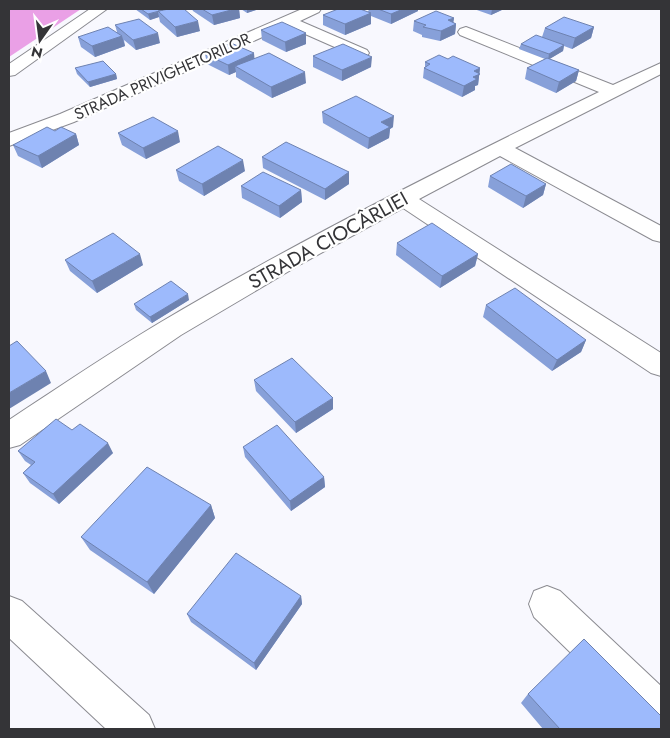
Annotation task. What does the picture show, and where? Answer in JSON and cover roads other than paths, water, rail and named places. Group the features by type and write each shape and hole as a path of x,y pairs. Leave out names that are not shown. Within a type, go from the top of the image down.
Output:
{"street":[{"path":"9,71 100,9"},
{"name":"STRADA PRIVIGHETORILOR","path":"9,140 76,114 314,9"},
{"path":"288,21 361,53"},
{"path":"466,32 613,91"},
{"name":"STRADA CIOCÂRLIEI","path":"9,436 171,329 403,198 661,68"},
{"path":"502,149 661,235"},
{"path":"403,198 661,366"},
{"path":"547,604 661,713"},
{"path":"9,614 135,729"}]}
